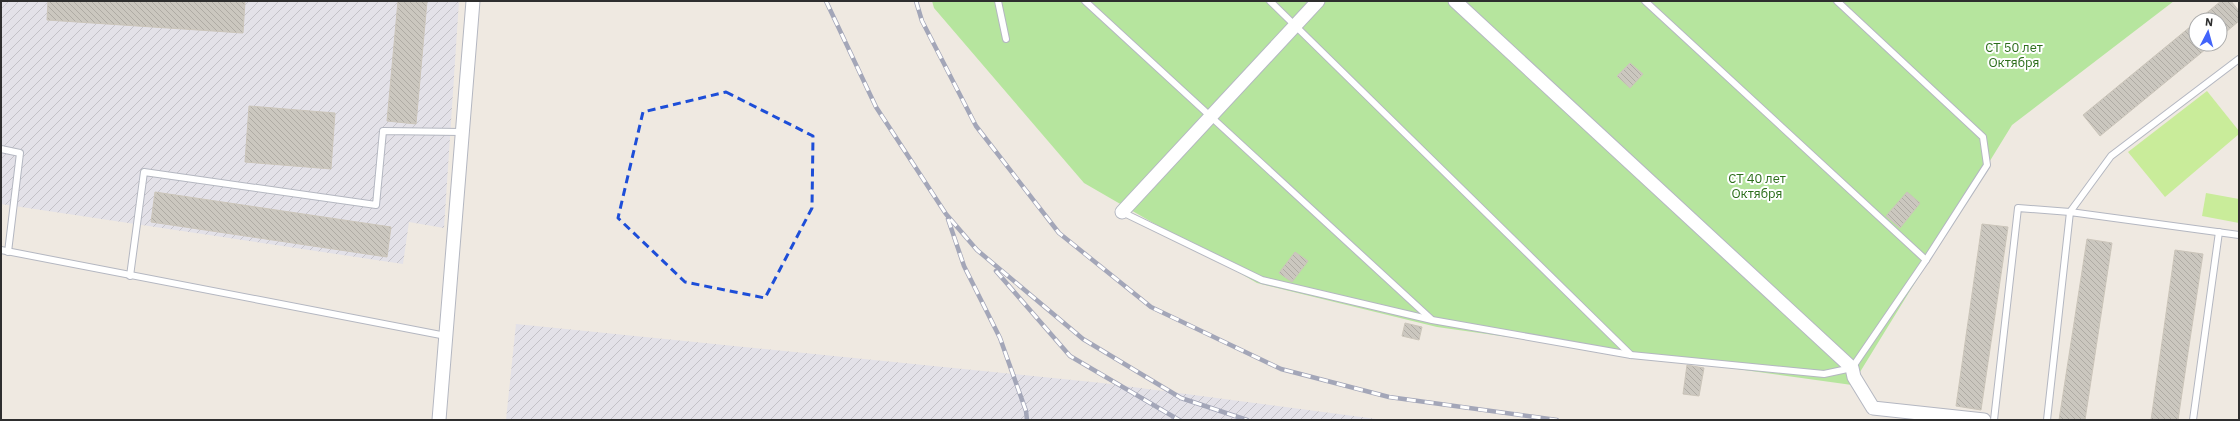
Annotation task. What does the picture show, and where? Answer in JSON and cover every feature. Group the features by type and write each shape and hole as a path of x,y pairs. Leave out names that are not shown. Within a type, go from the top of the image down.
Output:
{"street":[{"path":"439,420 473,1"},
{"path":"1122,212 1318,1"},
{"path":"1455,1 1852,368 1854,377 1874,408 1984,420"}],"lane":[{"path":"998,1 1006,39"},
{"path":"1085,1 1432,320"},
{"path":"1270,1 1631,355"},
{"path":"1645,1 1926,260"},
{"path":"1122,212 1262,280 1432,320 1631,355 1824,374 1852,368 1926,260 1987,165 1983,137 1837,1"},
{"path":"2047,420 2070,212 2111,156 2239,59"},
{"path":"130,276 144,172 376,205 383,131 462,132"},
{"path":"1,149 20,153 4,251 446,336"},
{"path":"1994,420 2018,208 2070,212 2239,235"},
{"path":"2194,420 2219,232"}],"highlighted area":[{"path":"726,92 813,136 812,208 765,298 685,282 618,218 643,112"}],"shaded area":[{"path":"1,1 459,1 444,228 409,222 403,264 1,204"},
{"path":"516,324 1102,383 1384,420 506,420"}],"green space":[{"name":"СТ 40 лет Октября","path":"932,1 2174,1 2012,125 1852,385 1437,327 1257,283 1084,183 934,8"},
{"path":"2207,91 2239,131 2239,134 2165,197 2128,152"},
{"path":"2206,193 2239,199 2239,223 2202,216"}],"building":[{"path":"48,1 245,1 243,33 47,20"},
{"path":"398,1 427,1 416,124 387,121"},
{"path":"2221,1 2231,1 2239,11 2239,21 2228,30 2228,12 2208,12"},
{"path":"2188,29 2188,52 2202,52 2100,136 2083,115"},
{"path":"1630,63 1643,74 1630,88 1617,76"},
{"path":"249,106 335,113 331,169 245,162"},
{"path":"155,192 391,227 387,257 151,222"},
{"path":"1907,192 1920,203 1900,228 1886,216"},
{"path":"1982,224 2008,227 1981,410 1956,406"},
{"path":"2087,239 2112,243 2085,420 2059,420"},
{"path":"2175,250 2203,254 2178,420 2151,420"},
{"path":"1295,252 1308,261 1292,282 1279,273"},
{"path":"1405,323 1422,327 1419,340 1402,336"},
{"path":"1687,365 1704,368 1699,396 1683,394"}],"railway":[{"path":"826,1 876,107 946,214 977,250 1083,339 1181,398 1247,420"},
{"path":"916,1 922,21 976,126 1059,233 1151,307 1281,369 1389,397 1557,420"},
{"path":"948,219 964,266 1000,338 1026,411 1027,420"},
{"path":"996,271 1070,356 1179,420"}],"park label":[{"name":"СТ 50 лет Октября","path":"2014,54"}]}
